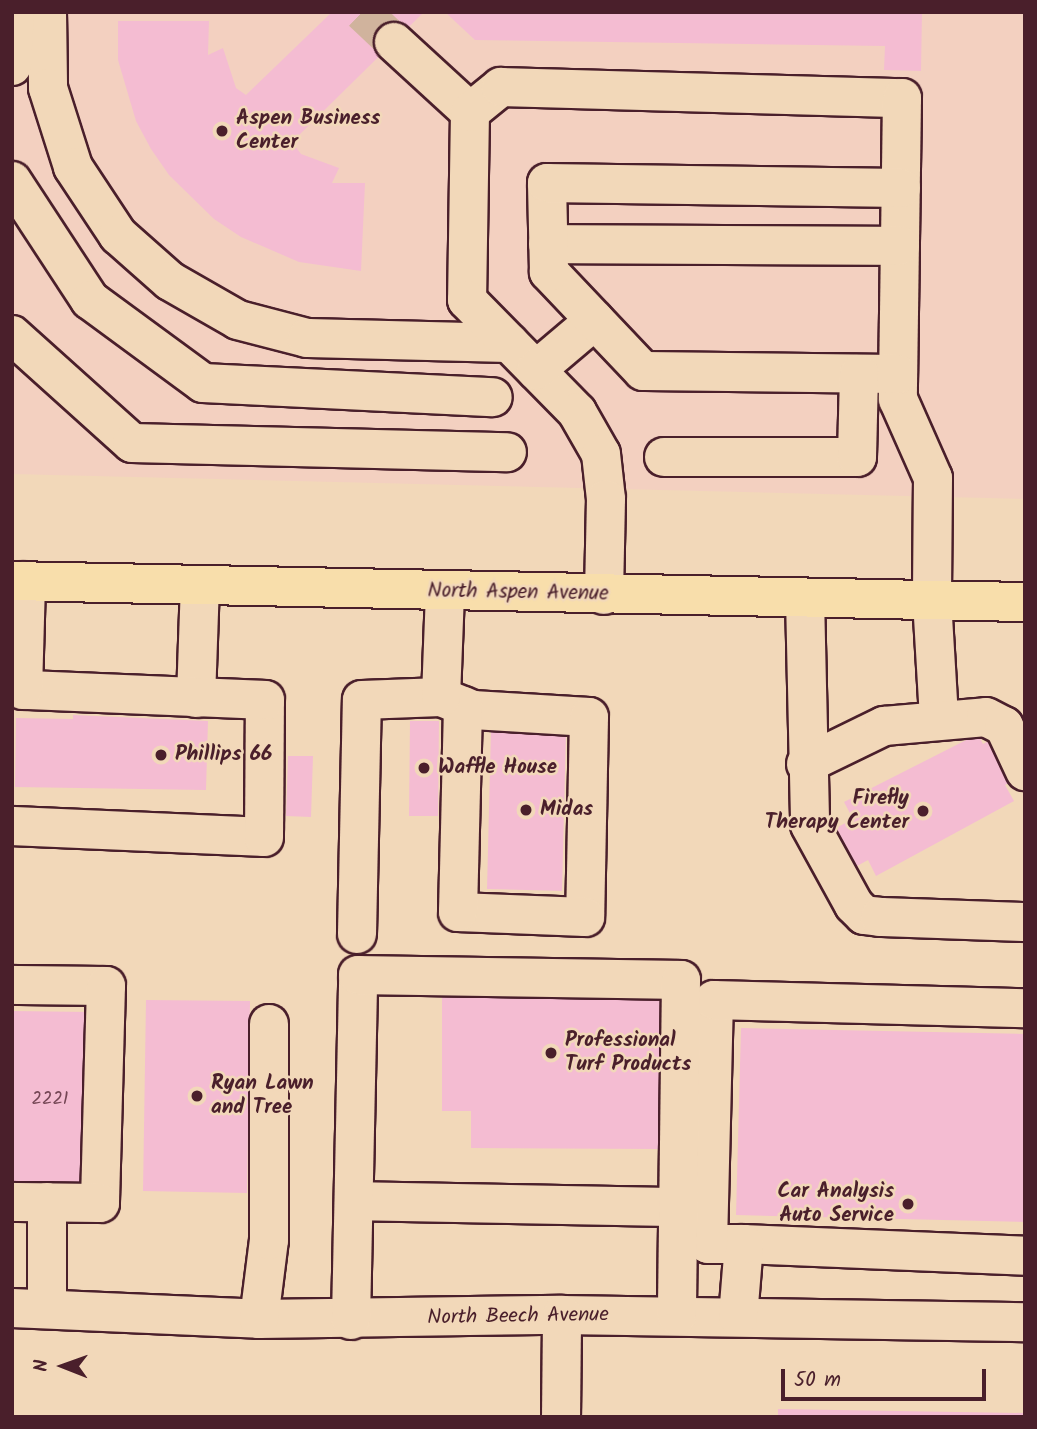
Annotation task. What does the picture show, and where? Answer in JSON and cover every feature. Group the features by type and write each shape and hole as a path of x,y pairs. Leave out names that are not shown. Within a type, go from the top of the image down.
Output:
{"main road":[{"name":"North Aspen Avenue","path":"19,581 604,595 1025,601"}],"street":[{"path":"12,66 15,12"},
{"path":"47,12 48,88 74,167 118,236 170,281 238,320 307,338 509,343"},
{"path":"394,42 470,112 467,300 577,412 601,454 606,499 604,595"},
{"path":"470,112 501,87 902,98 898,400 933,478 932,600 939,718"},
{"path":"12,181 90,299 203,383 493,397"},
{"path":"898,374 643,372 549,272 547,183 901,188"},
{"path":"548,244 900,246"},
{"path":"536,370 595,320"},
{"path":"12,335 132,443 507,452"},
{"path":"664,457 858,457 859,374"},
{"path":"12,826 264,837 265,700 18,695 19,581"},
{"path":"196,698 200,586"},
{"path":"356,934 362,701 452,702 589,717 585,917 458,912 452,702 445,591"},
{"path":"805,598 806,764 810,825 854,905 864,915 1025,922"},
{"path":"806,764 884,726 939,718 986,717 1004,726 1025,771"},
{"path":"351,1320 358,975 681,979 677,1316"},
{"path":"12,985 106,986 100,1203 30,1202 29,1308"},
{"path":"1025,1008 714,1000 708,1244 1025,1256"},
{"path":"258,1319 269,1240 269,1024"},
{"path":"354,1201 678,1206"},
{"path":"738,1317 744,1244"},
{"name":"North Beech Avenue","path":"29,1308 258,1319 351,1320 562,1315 1025,1322"},
{"path":"561,1417 562,1315"}],"shaded area":[{"path":"12,12 1025,12 1025,499 12,474"}],"building":[{"name":"Aspen Business Center","path":"332,12 424,12 292,142 301,154 339,168 332,183 365,183 361,271 299,262 241,237 214,219 169,175 151,149 136,121 118,60 118,21 209,21 208,55 223,48 236,88 246,95"},
{"path":"445,12 922,12 921,71 884,70 885,46 475,40"},
{"path":"73,715 208,721 206,790 15,787 16,718 73,719"},
{"name":"Waffle House","path":"410,721 439,721 438,816 409,816"},
{"name":"Midas","path":"491,729 566,731 562,891 487,889"},
{"name":"Firefly Therapy Center","path":"978,734 983,744 992,739 1014,780 1005,785 1014,801 876,876 868,860 857,866 836,828 853,819 844,802"},
{"path":"288,756 313,756 311,817 286,816"},
{"name":"Professional Turf Products","path":"442,995 660,996 659,1149 471,1148 471,1111 442,1111"},
{"name":"Ryan Lawn and Tree","path":"146,1000 250,1001 247,1193 143,1191"},
{"path":"12,1011 90,1012 86,1188 12,1187"},
{"path":"741,1028 1025,1034 1025,1222 736,1215"},
{"path":"778,1409 1025,1413 1025,1417 778,1417"}],"tunnel":[{"path":"362,12 394,42"}],"place":[{"name":"Aspen Business Center","path":"222,131"},
{"name":"Phillips 66","path":"161,755"},
{"name":"Waffle House","path":"424,768"},
{"name":"Midas","path":"526,810"},
{"name":"Firefly Therapy Center","path":"923,811"},
{"name":"Professional Turf Products","path":"551,1053"},
{"name":"Ryan Lawn and Tree","path":"197,1096"},
{"name":"Car Analysis Auto Service","path":"908,1204"}]}
